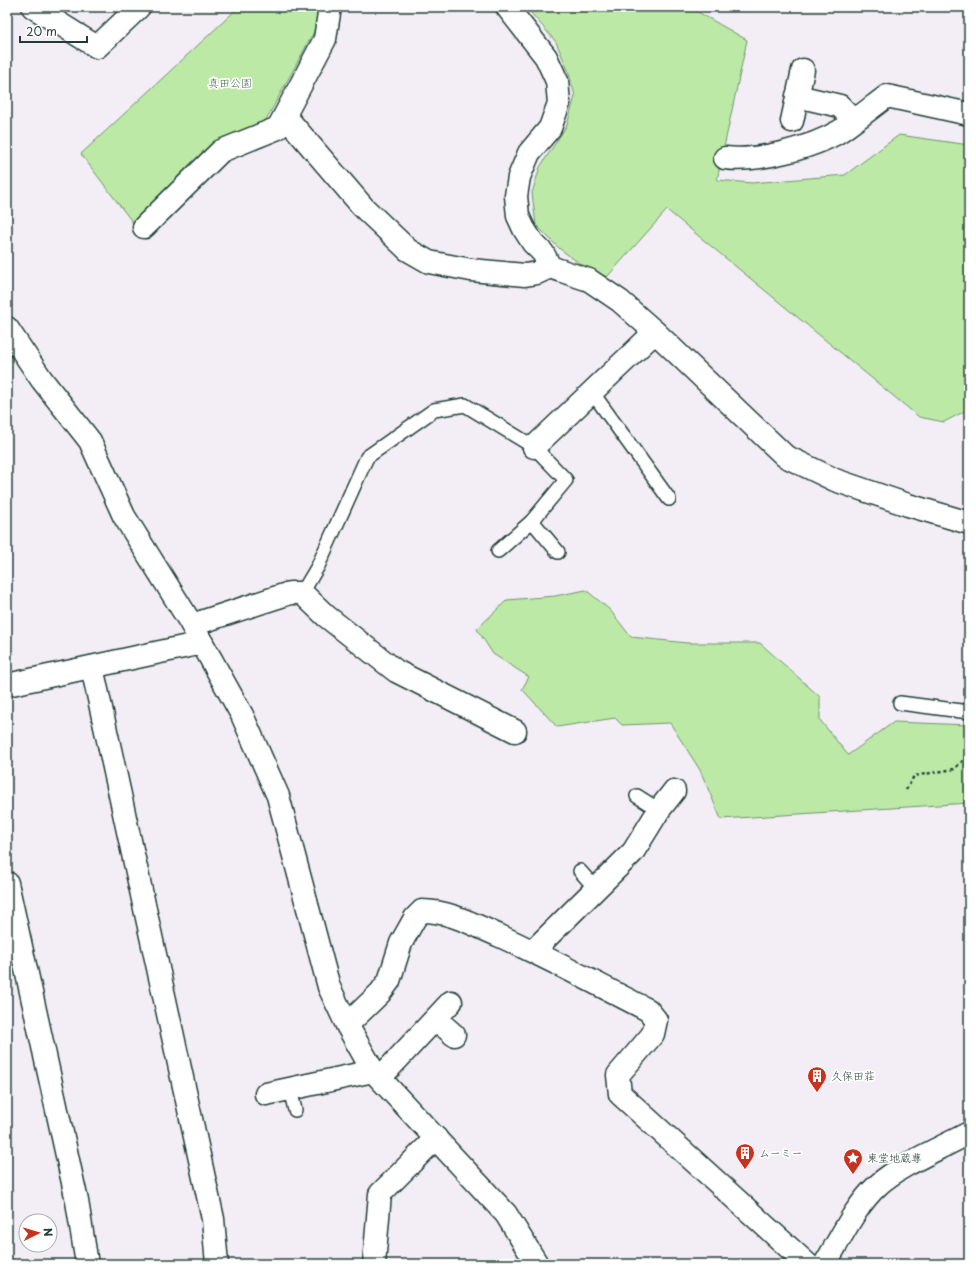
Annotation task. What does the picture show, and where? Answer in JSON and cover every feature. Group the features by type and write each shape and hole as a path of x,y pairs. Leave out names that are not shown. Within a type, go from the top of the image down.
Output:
{"street":[{"path":"33,7 97,46 139,7"},
{"path":"144,227 221,151 278,128 325,38 330,7"},
{"path":"507,7 546,56 558,81 559,103 550,128 529,153 519,177 516,196 518,216 524,229 533,243 543,253 550,267"},
{"path":"792,121 803,70"},
{"path":"797,96 840,106 853,120"},
{"path":"725,158 741,160 803,147 839,131 887,96 969,114"},
{"path":"285,116 363,207 408,250 429,262 471,270 525,275 537,273 550,267 589,280 620,301 655,332 785,456 835,480 908,505 969,523"},
{"path":"7,328 42,380 90,441 124,516 197,634 242,715 278,796 329,987 347,1025 377,1075 506,1214 537,1264"},
{"path":"534,447 655,332"},
{"path":"7,685 92,667 197,634 290,593 302,593 326,616 396,671 515,731"},
{"path":"92,667 213,1219 217,1264"},
{"path":"533,951 633,852 659,810 674,791"},
{"path":"7,883 77,1201 87,1264"},
{"path":"347,1025 380,993 389,981 401,943 415,918 422,911 435,911 457,917 533,951 648,1010 656,1020 653,1034 618,1075 620,1094 807,1264"},
{"path":"266,1094 377,1075 436,1019 451,1002"},
{"path":"436,1019 454,1035"},
{"path":"825,1264 856,1213 879,1184 897,1172 969,1134"},
{"path":"374,1264 380,1194 436,1138"}],"lane":[{"path":"592,392 669,499"},
{"path":"302,593 318,566 367,457 434,410 465,405 534,447 566,480 532,521 498,551"},
{"path":"532,521 558,552"},
{"path":"900,703 969,712"},
{"path":"637,796 659,810"},
{"path":"580,871 596,889"},
{"path":"290,1089 295,1110"}],"path":[{"path":"906,790 914,776 954,769 969,755"}],"green space":[{"name":"真田公園","path":"239,7 318,7 316,28 266,120 227,138 209,149 189,167 162,201 136,227 81,154"},
{"path":"526,7 689,7 747,40 717,180 752,183 845,175 899,135 969,145 969,409 944,422 919,417 667,210 607,277 587,269 560,249 536,225 532,193 540,167 567,125 575,96 568,70 556,42"},
{"path":"586,590 610,610 631,637 687,643 760,643 820,697 820,720 848,755 894,722 969,725 969,803 721,819 700,770 670,723 622,725 615,718 557,727 522,689 529,677 493,654 477,629 507,600 555,596"}],"place":[{"name":"久保田荘","path":"817,1093"},
{"name":"ムーミー","path":"745,1170"},
{"name":"東堂地蔵尊","path":"853,1175"}]}
